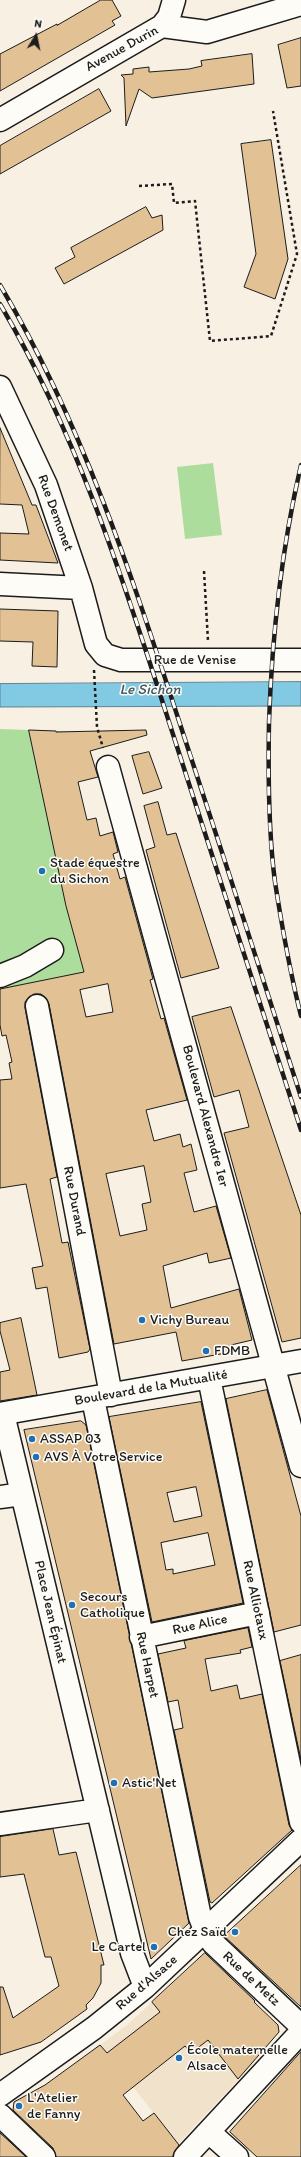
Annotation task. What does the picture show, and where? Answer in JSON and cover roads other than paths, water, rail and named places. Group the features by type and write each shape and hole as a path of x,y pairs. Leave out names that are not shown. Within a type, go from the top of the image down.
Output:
{"street":[{"path":"162,26 169,17 174,0"},
{"name":"Avenue Durin","path":"0,120 162,26 206,32 301,4"},
{"name":"Rue Demonet","path":"0,387 8,419 46,485 81,588 96,644"},
{"path":"0,584 81,588"},
{"name":"Rue de Venise","path":"96,644 105,655 121,660 301,660"},
{"name":"Boulevard Alexandre Ier","path":"108,766 301,1466"},
{"path":"0,976 25,966 52,950"},
{"name":"Rue Durand","path":"37,1006 102,1397"},
{"name":"Boulevard de la Mutualité","path":"1,1414 274,1367 301,1361"},
{"name":"Rue Alliotaux","path":"209,1378 301,1822"},
{"name":"Rue Harpet","path":"102,1397 141,1637 200,1917 205,1930"},
{"name":"Place Jean Épinat","path":"1,1414 22,1494 132,1953 145,1987"},
{"path":"0,1497 22,1494"},
{"name":"Rue Alice","path":"141,1637 258,1613"},
{"path":"0,1824 98,1810"},
{"name":"Rue d'Alsace","path":"2,2090 94,2028 145,1987 301,1840"},
{"name":"Rue de Metz","path":"205,1930 213,1943 301,2026"},
{"path":"185,2157 301,2032"},
{"path":"0,2115 44,2157"},
{"path":"209,2132 237,2157"}],"water":[{"name":"Le Sichon","path":"301,682 301,706 0,707 0,684"}],"railway":[{"path":"0,285 29,337 56,391 80,445 123,555 162,667 301,1097"},
{"path":"0,304 27,353 52,404 75,456 116,561 301,1130"},
{"path":"301,465 288,529 275,625 269,722 269,802 275,882 286,949 301,1016"}],"place":[{"name":"Stade équestre du Sichon","path":"42,871"},
{"name":"Vichy Bureau","path":"142,1320"},
{"name":"FDMB","path":"206,1351"},
{"name":"ASSAP 03","path":"32,1439"},
{"name":"AVS À Votre Service","path":"36,1457"},
{"name":"Secours Catholique","path":"72,1605"},
{"name":"Astic'Net","path":"114,1783"},
{"name":"Chez Saïd","path":"235,1932"},
{"name":"Le Cartel","path":"154,1947"},
{"name":"École maternelle Alsace","path":"179,2058"},
{"name":"L'Atelier de Fanny","path":"19,2106"}]}
